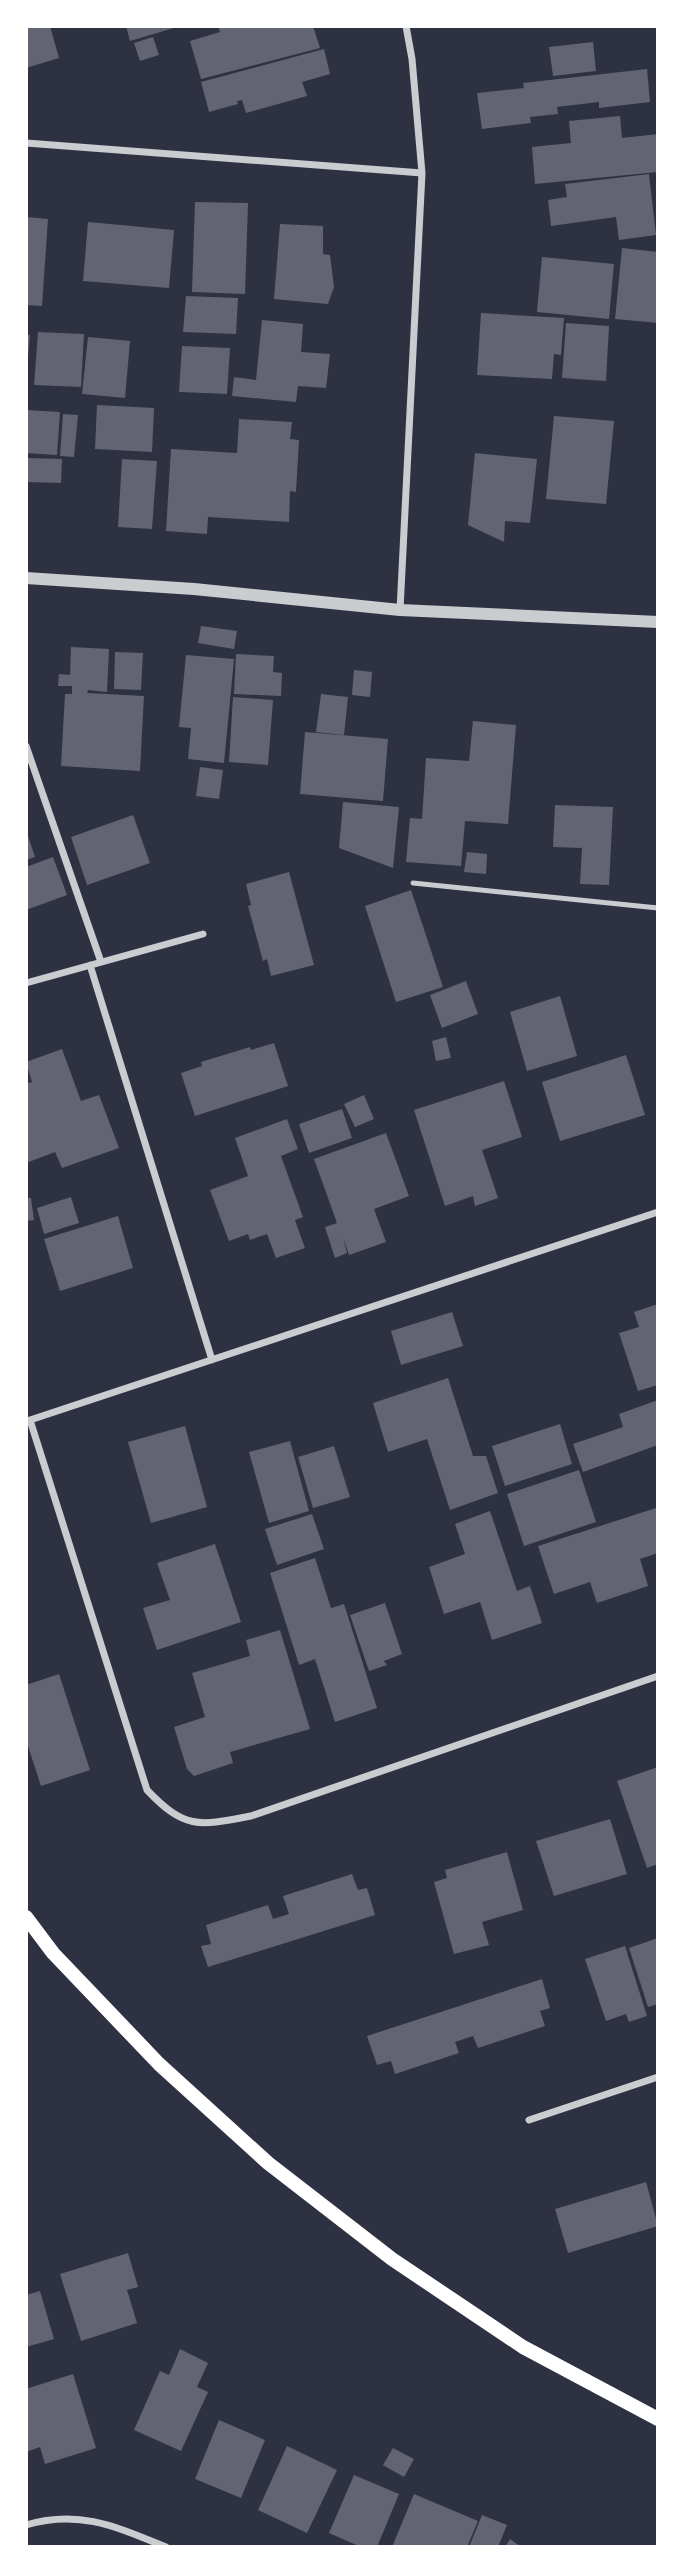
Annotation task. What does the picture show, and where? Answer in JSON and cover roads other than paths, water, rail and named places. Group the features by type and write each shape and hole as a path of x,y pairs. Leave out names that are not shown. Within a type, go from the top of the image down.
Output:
{"main road":[{"path":"26,1917 53,1953 159,2064 268,2163 392,2259 523,2347 658,2419"}],"street":[{"path":"400,610 422,173 412,59 405,26"},
{"path":"26,143 422,173"},
{"path":"26,578 194,589 400,610 658,622"},
{"path":"26,746 101,962"},
{"path":"26,983 203,934"},
{"path":"90,965 212,1360"},
{"path":"658,1212 28,1420 147,1790 168,1812 189,1823 216,1823 251,1816 658,1676"},
{"path":"529,2120 658,2077"},
{"path":"26,2525 73,2516 128,2531 166,2547"}],"lane":[{"path":"413,883 658,908"}]}
